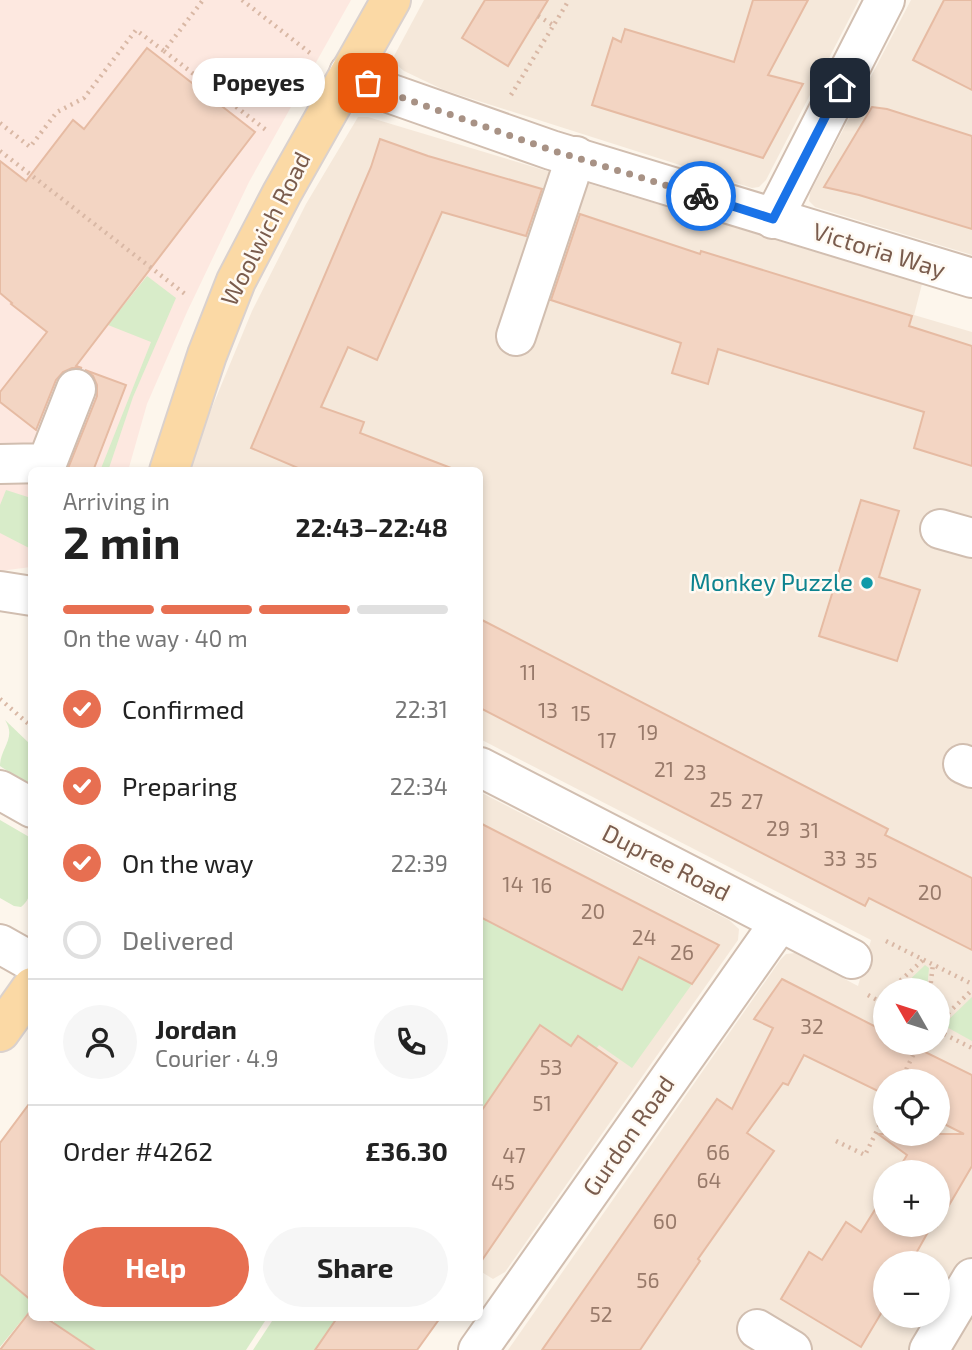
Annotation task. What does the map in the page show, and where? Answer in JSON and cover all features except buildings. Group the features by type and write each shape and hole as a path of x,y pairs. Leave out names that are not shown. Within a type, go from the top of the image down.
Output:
{"main road":[{"name":"Woolwich Road","path":"170,467 207,355 236,281 282,193 391,0"},
{"path":"0,1032 28,989"}],"street":[{"path":"773,219 882,1"},
{"name":"Victoria Way","path":"349,73 386,92 576,156 773,219 972,278"},
{"path":"516,336 576,156"},
{"path":"0,464 47,463 76,389"},
{"path":"0,591 28,595"},
{"name":"Dupree Road","path":"483,769 780,922 867,948"},
{"path":"0,790 28,806"},
{"name":"Gurdon Road","path":"478,1350 491,1309 780,922"},
{"path":"0,944 28,983"},
{"path":"929,1350 972,1278"},
{"path":"757,1329 792,1350"}],"path":[{"path":"164,51 204,0"},
{"path":"242,0 310,53"},
{"path":"509,99 569,0"},
{"path":"538,16 553,25"},
{"path":"0,123 30,147 57,112 84,98 136,30 266,130"},
{"path":"0,151 185,294"},
{"path":"0,699 28,724"},
{"path":"867,948 923,960 972,984"},
{"path":"903,978 923,960"},
{"path":"931,978 933,964"},
{"path":"950,1011 972,989"},
{"path":"865,994 873,998"},
{"path":"950,1037 972,1048"},
{"path":"836,1140 865,1155 873,1139"}],"shaded area":[{"path":"0,0 351,0 249,182 187,312 147,404 129,467 28,467 28,567 0,571"},
{"path":"424,0 859,0 766,180 759,187 752,188 444,90 404,71 398,66 394,56"},
{"path":"911,0 972,0 972,255 815,207 809,201 810,193"},
{"path":"358,117 368,117 922,284 914,315 972,332 972,1350 508,1350 781,959 786,954 795,953 858,986 871,940 483,741 483,467 190,467 201,434 252,311 306,204"},
{"path":"483,794 729,920 739,929 738,940 505,1272 493,1279 483,1273"}],"green space":[{"path":"147,276 176,298 133,397 109,467 102,467 151,342 108,325"},
{"path":"6,490 28,497 28,547 0,533 0,505"},
{"path":"5,720 28,742 28,785 0,766 9,738"},
{"path":"0,820 28,836 28,898 21,907 0,898"},
{"path":"487,880 486,921 521,938 537,905 588,972 622,990 639,957 692,984 632,1068 599,1045 596,1049 578,1036 571,1046 540,1026 518,1057 548,1078 507,1074 485,1105 504,1144 483,1129 483,888"},
{"path":"925,965 929,968 928,978 911,978"},
{"path":"972,997 972,1041 950,1029 950,1018"},
{"path":"0,1274 28,1298 28,1313 0,1347"},
{"path":"265,1321 246,1350 94,1350 53,1323"},
{"path":"272,1321 347,1321 375,1340 315,1350 253,1350"}],"way so far":[{"path":"368,83 386,92 551,150 701,196"}],"place":[{"name":"Popeyes","path":"368,83"},
{"name":"Monkey Puzzle","path":"867,583"}],"route":[{"path":"701,196 773,219 840,88"}]}
